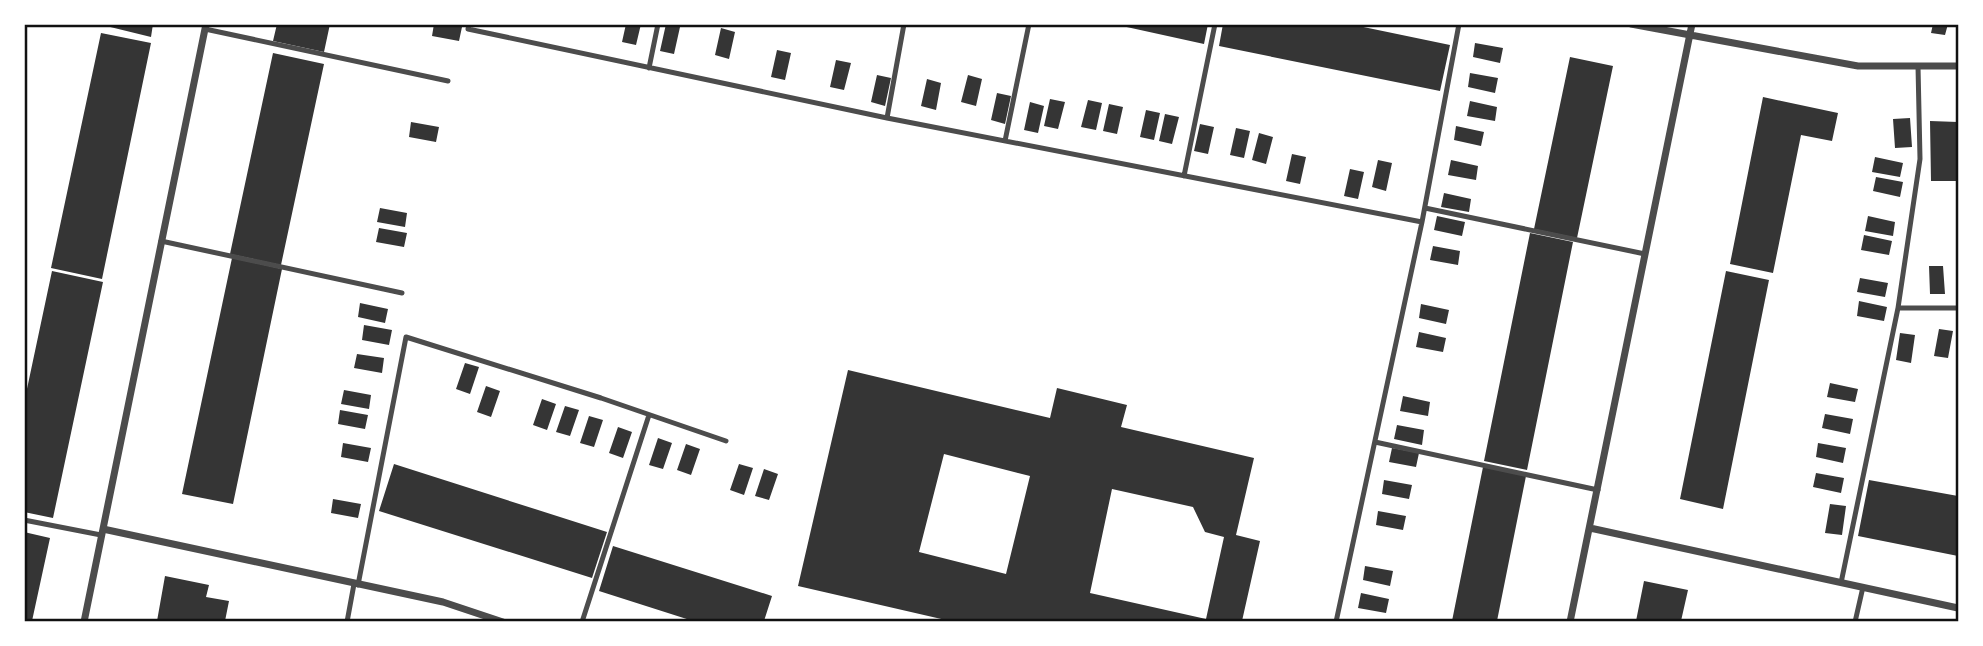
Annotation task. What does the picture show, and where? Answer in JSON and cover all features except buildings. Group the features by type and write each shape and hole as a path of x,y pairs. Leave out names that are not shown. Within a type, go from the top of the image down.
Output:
{"street":[{"path":"1631,24 1858,66 1958,66"},
{"path":"1570,621 1692,24"},
{"path":"84,621 205,27"},
{"path":"1590,528 1958,608"},
{"path":"102,532 443,601 503,621"}],"lane":[{"path":"469,24 468,29 887,118 1422,222"},
{"path":"649,68 658,24"},
{"path":"887,118 904,24"},
{"path":"1005,141 1029,24"},
{"path":"1184,176 1215,24"},
{"path":"1336,621 1422,222 1459,24"},
{"path":"205,27 448,81"},
{"path":"1841,583 1898,308 1920,159 1918,66"},
{"path":"1424,208 1645,254"},
{"path":"162,241 402,293"},
{"path":"1898,308 1958,308"},
{"path":"347,621 405,337 726,440"},
{"path":"582,621 649,415"},
{"path":"1375,442 1598,490"},
{"path":"24,520 102,532"},
{"path":"1855,621 1863,587"}]}
